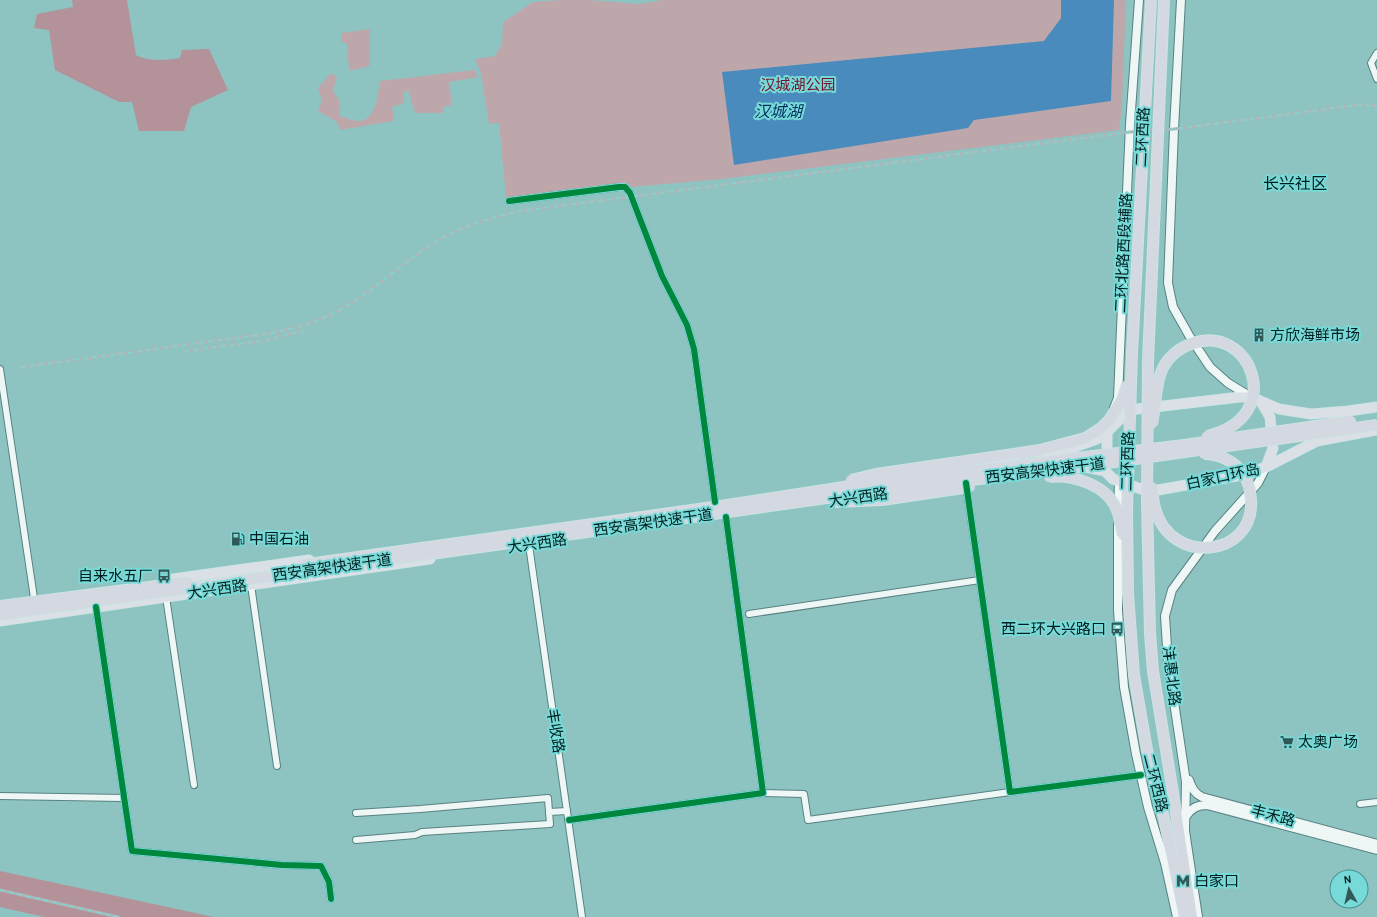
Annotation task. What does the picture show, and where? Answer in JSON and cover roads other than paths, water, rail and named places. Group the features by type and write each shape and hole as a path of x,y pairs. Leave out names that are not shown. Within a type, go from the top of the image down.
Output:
{"highway":[{"name":"二环西路","path":"1151,0 1132,353 1127,511 1128,594 1134,675 1147,750 1164,818 1184,917"},
{"name":"二环西路","path":"1164,0 1148,361 1147,447 1150,633 1154,678 1174,793 1182,816 1192,917"},
{"path":"1176,454 1214,454 1228,460 1240,468 1249,484 1250,516 1241,531 1227,543 1214,548 1196,548 1180,542 1170,534 1162,523 1155,509 1147,447 1159,378 1162,369 1175,352 1183,347 1194,342 1206,340 1218,341 1237,351 1244,359 1252,375 1254,396 1246,414 1236,424 1227,430 1196,439 1184,445"},
{"path":"782,500 876,474 1040,450 1085,438 1101,428 1109,420 1122,400 1129,380 1132,353"},
{"name":"西安高架快速干道","path":"0,615 782,500 871,483 1184,445 1377,418"},
{"name":"西安高架快速干道","path":"0,606 214,578 720,506 1176,454 1377,425"},
{"path":"782,500 882,500 1035,478 1057,476 1073,478 1092,485 1105,495 1116,508 1126,544 1128,594"},
{"path":"1182,816 1185,831"},
{"path":"1174,868 1177,917"}],"main road":[{"name":"二环北路西段辅路","path":"1107,432 1118,398 1130,124 1139,0"},
{"path":"1181,0 1168,283 1174,307 1190,337 1210,367 1228,383 1261,402 1279,409 1311,414 1377,407"},
{"path":"1177,917 1165,863 1148,807 1124,687 1119,617 1119,482 1107,463 1107,432 1129,410 1240,396 1251,397"},
{"name":"白家口环岛","path":"1119,482 1141,489 1158,490 1234,477 1266,467 1273,448 1270,417 1261,402"},
{"path":"1266,467 1317,441 1377,430"},
{"name":"大兴西路","path":"0,602 332,557 918,473 1066,450 1087,443 1107,432"},
{"name":"大兴西路","path":"0,621 966,483 1088,467 1105,472 1119,482"},
{"name":"沣惠北路","path":"1182,816 1187,792 1168,662 1165,616 1172,590 1215,531 1258,483 1266,467"},
{"name":"丰禾路","path":"1184,770 1192,790 1202,797 1377,844"},
{"name":"丰禾路","path":"1182,816 1194,807 1207,805 1377,850"},
{"path":"1185,831 1198,917"}],"street":[{"path":"1377,52 1371,63 1377,79"},
{"path":"509,201 619,187 625,187 630,193 662,276 687,325 694,349 715,502"},
{"path":"0,369 34,598"},
{"path":"966,483 1010,792"},
{"path":"726,517 763,793"},
{"name":"丰收路","path":"529,545 582,917"},
{"path":"749,614 980,580"},
{"path":"251,585 277,766"},
{"path":"166,597 194,785"},
{"path":"96,607 132,851 282,865 321,866 330,882 331,899"},
{"path":"569,820 763,793 804,794 808,820 1141,775"},
{"path":"0,796 124,798"},
{"path":"356,812 420,809 548,798 550,824 422,832 415,836 356,840"},
{"path":"1360,804 1377,802"},
{"path":"549,812 567,810"}],"water":[{"name":"汉城湖","path":"1061,0 1114,0 1111,101 974,120 968,128 734,165 722,72 1044,41 1061,18"}],"railway":[{"path":"21,367 249,336 294,328 323,318 351,304 414,256 449,234 483,220 520,211 1130,132 1174,129 1358,105 1377,106"},
{"path":"185,351 262,341 303,331"},
{"path":"0,890 118,917"}],"place":[{"name":"方欣海鲜市场","path":"1259,335"},
{"name":"中国石油","path":"238,539"},
{"name":"自来水五厂","path":"164,576"},
{"name":"西二环大兴路口","path":"1117,629"},
{"name":"太奥广场","path":"1287,742"},
{"name":"白家口","path":"1183,881"}],"district":[{"name":"长兴社区","path":"1295,184"}],"park label":[{"name":"汉城湖公园","path":"798,85"}]}
